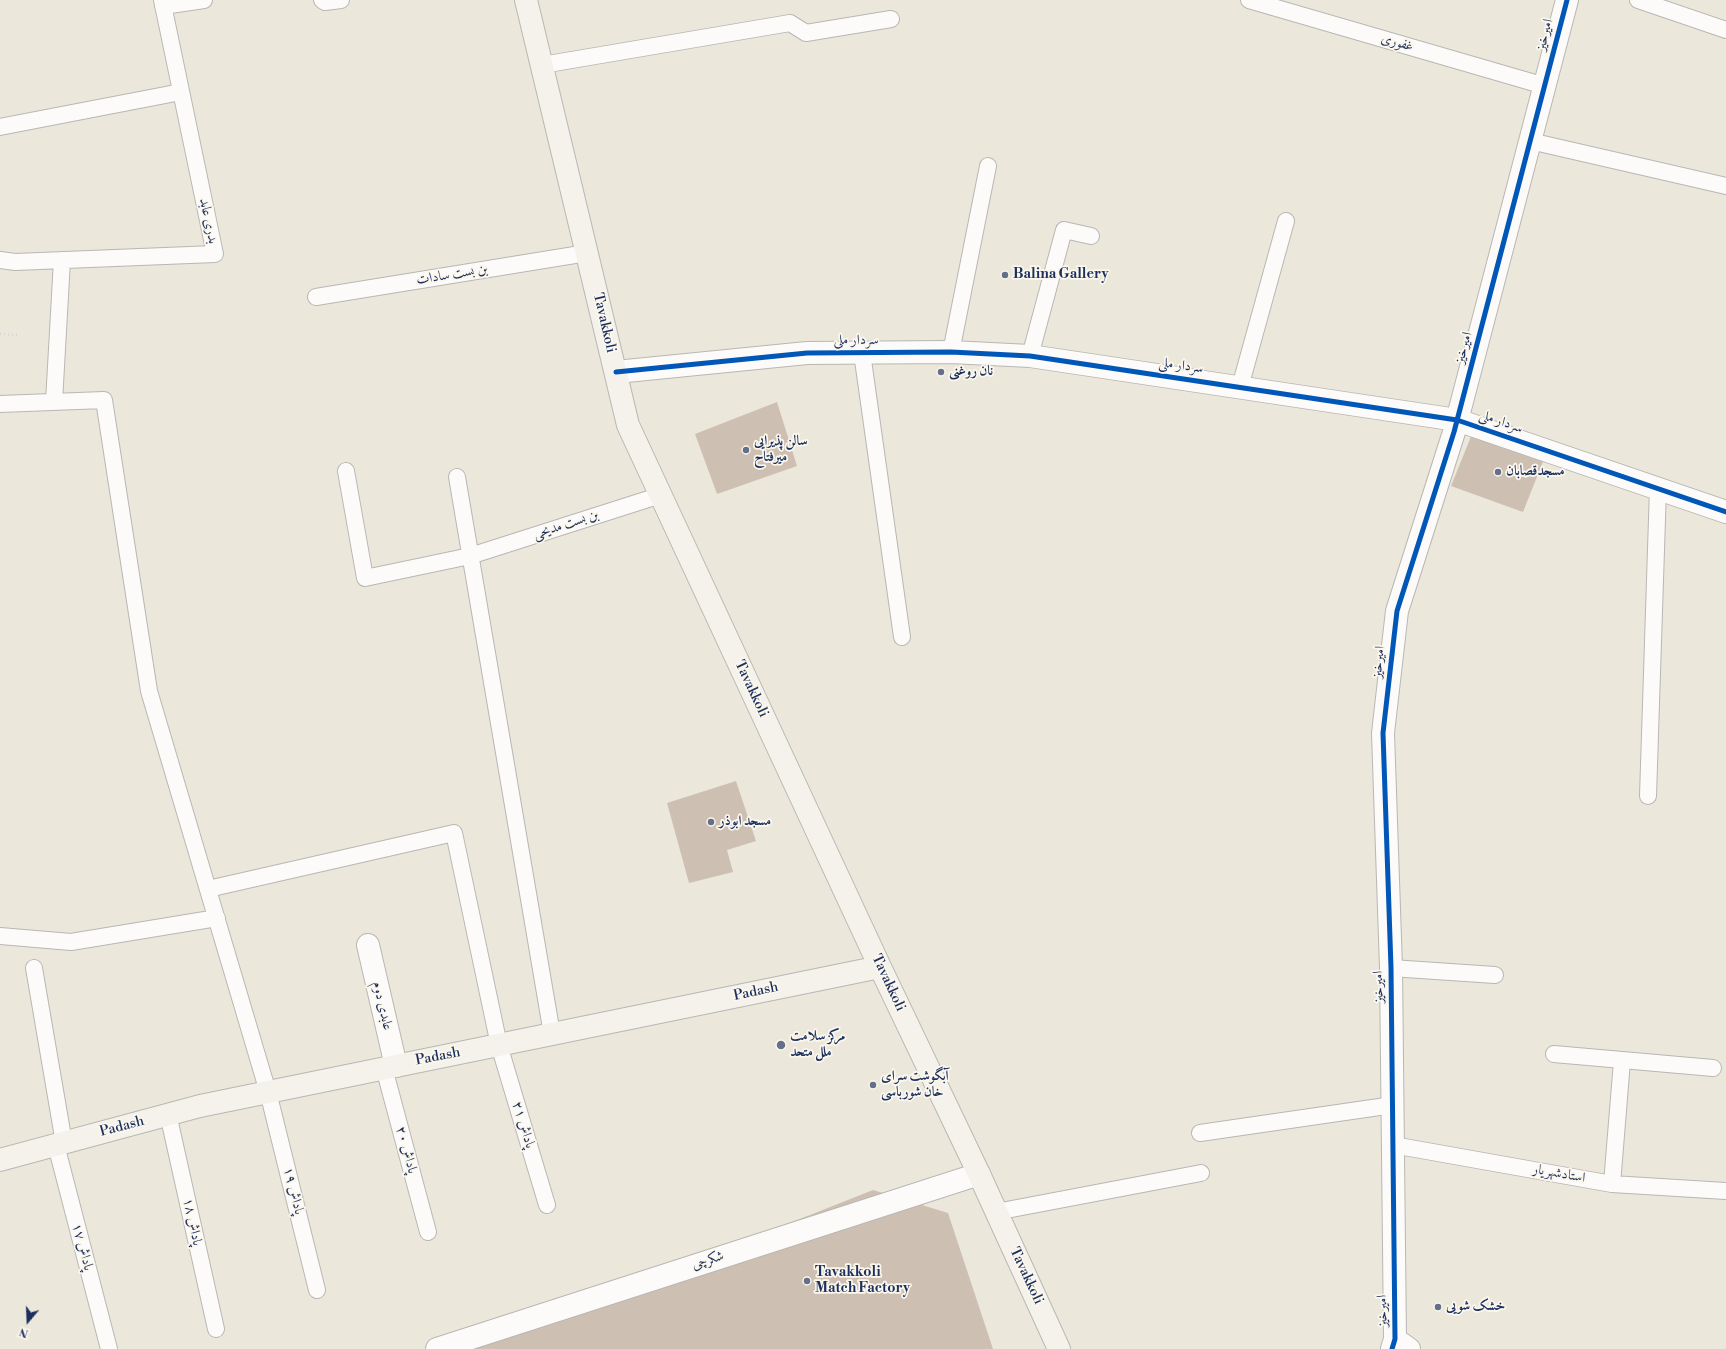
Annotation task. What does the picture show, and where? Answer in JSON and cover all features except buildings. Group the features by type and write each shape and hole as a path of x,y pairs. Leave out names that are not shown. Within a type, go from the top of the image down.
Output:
{"main road":[{"name":"Tavakkoli","path":"526,0 628,425 880,967 979,1174 1059,1349"},
{"name":"Padash","path":"0,1160 200,1106 880,967"}],"street":[{"name":"امیرخیز","path":"1399,1346 1393,1145 1391,968 1383,732 1397,611 1458,420 1567,0"},
{"name":"سردار ملی","path":"616,372 807,353 952,352 1030,356 1458,420 1726,512"},
{"name":"عابدی دوم","path":"368,945 390,1067"},
{"name":"شکرچی","path":"437,1349 979,1174"}],"lane":[{"path":"162,3 204,0"},
{"path":"322,0 325,2 341,0"},
{"name":"غفوری","path":"1249,0 1545,86"},
{"path":"1638,0 1726,30"},
{"name":"بدری عابد","path":"0,260 15,262 216,254 162,3"},
{"path":"542,65 790,23 806,33 891,19"},
{"path":"0,127 181,92"},
{"path":"1530,141 1726,186"},
{"path":"952,352 988,166"},
{"path":"1240,387 1286,221"},
{"path":"1030,356 1064,230 1091,236"},
{"name":"بن بست سادات","path":"316,297 587,253"},
{"path":"0,404 54,402 62,260"},
{"path":"862,352 902,637"},
{"name":"پاداش ۱۹","path":"54,402 104,400 149,691 268,1092 317,1290"},
{"name":"بن بست مدیحی","path":"346,471 365,578 470,556 661,495"},
{"path":"457,477 552,1034"},
{"path":"1648,796 1658,488"},
{"name":"پاداش ۲۱","path":"208,889 454,833 499,1045 547,1206"},
{"path":"0,936 71,942 217,918"},
{"name":"پاداش ۱۷","path":"34,968 60,1144 109,1349"},
{"path":"1391,968 1495,975"},
{"path":"1554,1054 1712,1068"},
{"path":"1612,1184 1622,1061"},
{"name":"پاداش ۲۰","path":"390,1067 428,1232"},
{"path":"1200,1132 1393,1105"},
{"name":"پاداش ۱۸","path":"168,1114 216,1329"},
{"name":"استادشهریار","path":"1393,1145 1612,1184 1726,1191"},
{"path":"996,1212 1202,1172"}],"path":[{"path":"0,334 17,335"}],"cycle path":[{"path":"1392,1349 1395,1339 1391,968 1383,733 1397,611 1454,432 1567,0"},
{"path":"616,372 807,353 951,352 1030,356 1457,420 1726,512"}],"place":[{"name":"Balina Gallery","path":"1005,275"},
{"name":"نان روغنی","path":"941,372"},
{"name":"سالن پذیرایی میرفتاح","path":"746,450"},
{"name":"مسجدقصابان","path":"1498,472"},
{"name":"مسجد ابوذر","path":"711,822"},
{"name":"مرکز سلامت ملل متحد","path":"781,1045"},
{"name":"آبگوشت سرای خان شورباسی","path":"873,1085"},
{"name":"Tavakkoli Match Factory","path":"807,1281"},
{"name":"خشک شویی","path":"1438,1307"}]}
